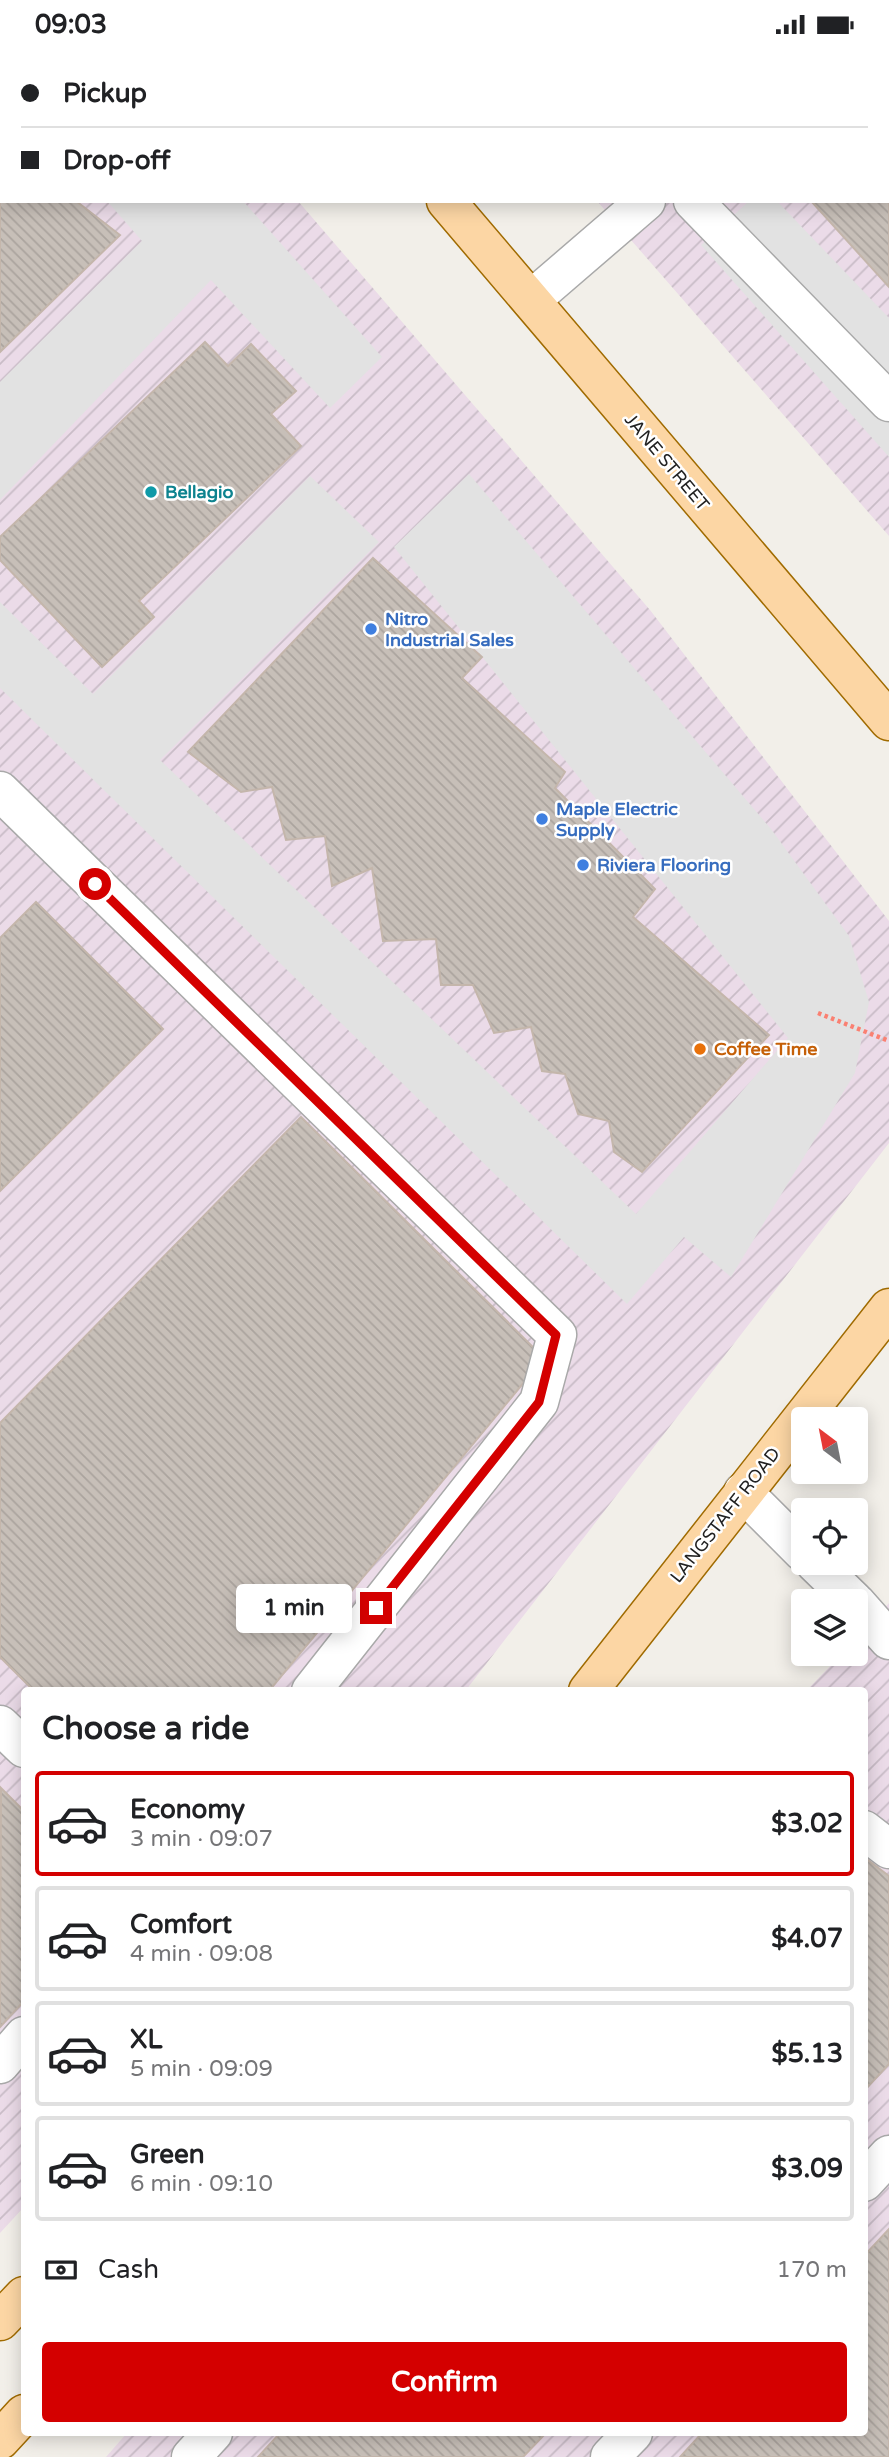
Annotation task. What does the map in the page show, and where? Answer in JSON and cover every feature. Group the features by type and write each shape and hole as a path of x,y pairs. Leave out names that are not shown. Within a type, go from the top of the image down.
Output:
{"main road":[{"name":"JANE STREET","path":"448,203 889,721"},
{"name":"LANGSTAFF ROAD","path":"592,1687 889,1308"},
{"path":"0,2321 21,2299"},
{"path":"0,2440 21,2417"}],"lane":[{"path":"531,300 644,203"},
{"path":"695,203 889,402"},
{"path":"0,791 556,1335 539,1402 314,1687"},
{"path":"743,1492 791,1540"},
{"path":"827,1575 842,1589"},
{"path":"868,1617 889,1640"},
{"path":"0,1725 21,1745"},
{"path":"868,1833 889,1849"},
{"path":"0,2064 21,2040"},
{"path":"868,2178 889,2155"},
{"path":"191,2457 210,2436"},
{"path":"610,2457 630,2436"}],"path":[{"path":"818,1013 889,1041"}],"shaded area":[{"path":"0,203 300,203 650,610 889,921 889,1143 468,1687 21,1687 21,2210 0,2233"},
{"path":"109,203 245,203 382,357 330,408 211,280 0,500 0,382 142,241"},
{"path":"599,203 889,203 889,536"},
{"path":"747,203 779,203 889,318 889,457 701,245"},
{"path":"469,474 771,829 849,936 869,1002 855,1073 731,1277 684,1237 627,1304 0,688 0,602 93,694 310,476 379,542 160,760 636,1214 788,1038 394,547"},
{"path":"889,1603 889,2457 106,2457 124,2436 868,2436 868,1687 810,1687 830,1666 868,1666 868,1626"}],"building":[{"path":"0,203 79,203 120,235 0,352"},
{"path":"813,203 889,203 889,287"},
{"name":"Bellagio","path":"205,342 228,366 251,344 296,391 271,414 301,446 139,601 154,617 102,667 0,560 0,537"},
{"path":"373,558 482,657 462,678 565,772 555,788 655,889 633,917 769,1035 642,1172 614,1152 609,1121 578,1114 565,1074 542,1071 531,1027 494,1033 473,985 441,985 436,939 383,941 372,868 332,886 325,836 286,840 272,787 241,792 188,752"},
{"path":"36,902 163,1029 0,1191 0,938"},
{"path":"301,1117 544,1358 272,1687 30,1687 0,1657 0,1423"},
{"path":"1,1788 21,1808 21,2004 0,2027"},
{"path":"868,1860 889,1876 889,2064 868,2087"},
{"path":"889,2229 889,2457 680,2457 699,2436 868,2436 868,2252"},
{"path":"277,2436 543,2436 523,2457 258,2457"}],"place":[{"name":"Bellagio","path":"151,492"},
{"name":"Nitro Industrial Sales","path":"371,629"},
{"name":"Maple Electric Supply","path":"542,819"},
{"name":"Riviera Flooring","path":"583,865"},
{"name":"Coffee Time","path":"700,1049"}],"route":[{"path":"95,884 556,1335 539,1402 376,1608"}]}
